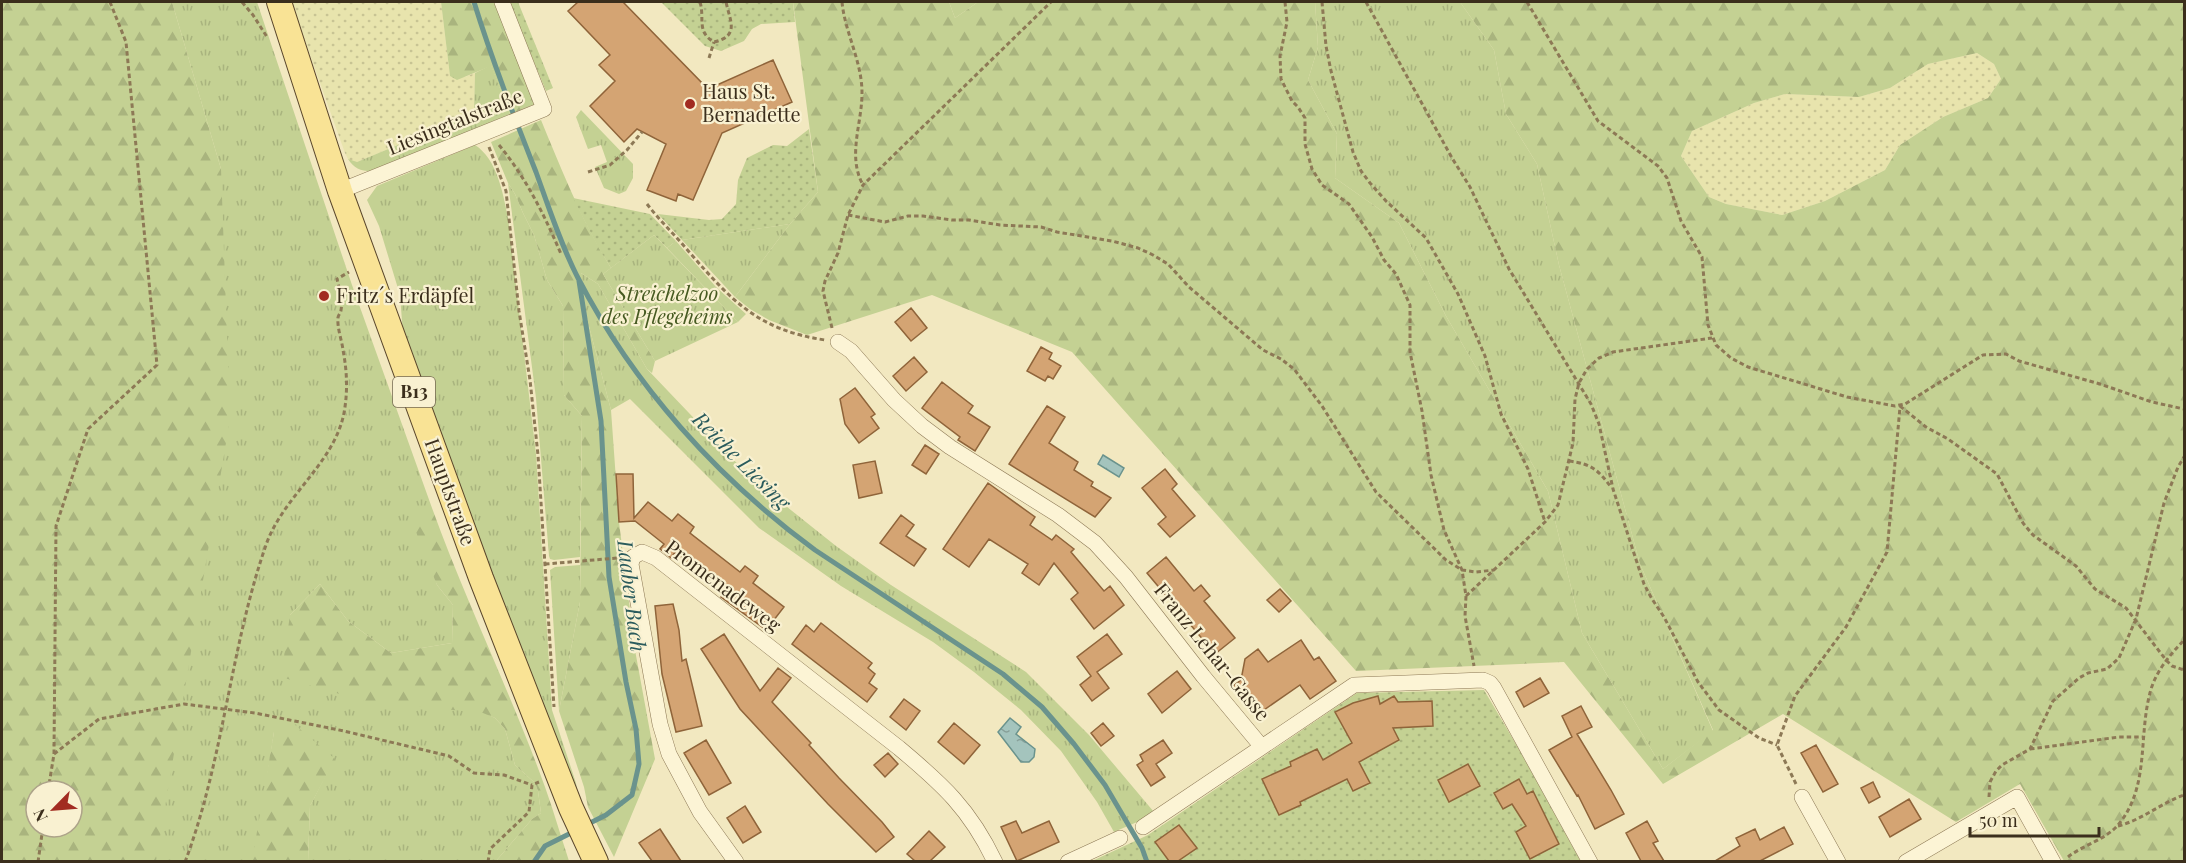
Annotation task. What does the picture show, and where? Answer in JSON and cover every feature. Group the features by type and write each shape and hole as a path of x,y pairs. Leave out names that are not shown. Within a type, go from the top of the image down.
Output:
{"main road":[{"name":"Hauptstraße","path":"279,2 340,191 481,578 572,809 594,856"}],"street":[{"name":"Liesingtalstraße","path":"340,191 544,109 502,2"},
{"name":"Franz Lehar-Gasse","path":"838,342 851,351 894,400 922,426 950,447 1058,515 1095,543 1126,578 1262,747 1354,685 1476,680"},
{"name":"Promenadeweg","path":"736,861 700,812 669,754 660,724 631,564 633,557 642,552 656,558 929,773 961,805 995,861"},
{"path":"1476,680 1490,683 1494,688 1590,861"},
{"path":"1143,826 1262,747"},
{"path":"1802,797 1838,861"},
{"path":"1906,861 2017,797 2053,861"},
{"path":"1068,861 1120,838"}],"path":[{"path":"50,779 54,754 56,526 88,429 157,364 126,42 110,2"},
{"path":"242,2 270,40"},
{"path":"700,2 702,29 706,37 714,42"},
{"path":"714,42 726,38 731,31 726,2"},
{"path":"842,2 860,68 861,100 855,159 863,185"},
{"path":"647,204 721,288 747,311 766,323 806,338 838,342 827,312 823,291 825,281 838,253 848,215 863,185 1051,2"},
{"path":"1285,2 1287,22 1280,56 1281,79 1292,101 1299,107 1305,118 1305,144 1312,169 1322,185 1349,204 1372,237 1384,260 1396,274 1410,305 1410,352 1422,411 1431,474 1444,530 1462,570 1466,596 1465,616 1476,680"},
{"path":"1322,2 1331,71 1353,152 1361,171 1386,201 1426,238 1454,286 1485,356 1501,414 1528,469 1545,522"},
{"path":"1366,2 1470,187 1509,269 1591,404 1599,424 1613,489 1644,584 1664,616 1698,682 1719,710 1758,738 1777,745 1802,797"},
{"path":"1527,2 1598,121 1658,166 1667,178 1681,221 1702,257 1708,325 1712,338 1722,351 1748,367 1847,398 1900,406 1926,427 1948,439 1997,474 2016,514 2033,535 2076,566 2095,589 2126,608 2166,660 2172,666 2184,670"},
{"path":"709,58 714,42"},
{"path":"487,132 518,167 542,209 561,254"},
{"path":"487,132 506,191 509,208 519,311 530,380 538,455 555,711"},
{"path":"588,172 610,165 642,132"},
{"path":"848,215 885,222 908,216 922,216 1041,227 1121,243 1153,255 1168,264 1189,287 1263,350 1294,369 1322,406 1376,492 1446,560 1462,570 1476,572 1494,570"},
{"path":"185,861 204,805 236,657 266,544 287,504 318,465 336,435 343,416 347,391 346,366 338,318 342,304 337,279"},
{"path":"1466,596 1545,522 1558,505 1573,443 1575,399 1579,383 1587,369 1599,358 1613,352 1712,338"},
{"path":"1900,406 1983,355 1994,353 2006,354 2019,361 2100,384 2152,402 2184,409"},
{"path":"1777,745 1796,696 1846,627 1887,552 1900,406"},
{"path":"2030,749 2053,701 2079,678 2088,673 2107,669 2119,658 2136,619 2164,503 2184,457"},
{"path":"1569,461 1593,467 1600,472 1613,489"},
{"path":"545,564 615,558"},
{"path":"2061,861 2103,837 2116,826 2132,806 2141,766 2150,693 2166,660 2184,640"},
{"path":"54,754 99,719 184,704 255,713 344,731 449,756 474,773 504,775 532,784 546,779"},
{"path":"1994,811 1988,792 1996,771 2030,749 2119,737 2143,737"},
{"path":"488,861 490,849 528,812 532,784"},
{"path":"2116,826 2129,823 2170,800 2184,795"},
{"path":"38,861 41,839"}],"shaded area":[{"path":"291,2 441,2 450,76 465,77 475,73 474,111 458,120 357,162 352,162 345,153"},
{"path":"1977,53 1994,64 2001,79 1988,98 1943,117 1900,145 1885,170 1825,201 1782,215 1726,204 1709,197 1681,156 1692,131 1754,103 1785,94 1859,97 1890,88 1928,64"}],"green space":[{"path":"2,2 172,2 221,169 230,419 156,861 2,861"},
{"path":"172,2 257,2 352,285 432,508 415,508 437,585 453,605 452,643 391,653 348,621 320,584 290,615 495,718 505,729 515,765 535,783 541,813 532,819 496,861 308,861 310,806 334,759 274,732 254,861 154,862 221,169"},
{"path":"441,2 495,2 535,104 510,114 491,66 457,80 450,76"},
{"path":"509,2 518,2 553,88 546,91"},
{"path":"661,2 793,2 795,22 761,24 752,29 744,41 721,51 705,46"},
{"path":"793,2 949,2 955,18 978,2 1315,2 1318,47 1308,80 1337,134 1335,178 1399,223 1446,316 1548,491 1582,633 1663,769 1713,730 1640,564 1559,265 1537,164 1506,114 1494,50 1460,2 2184,2 2184,861 2064,861 2020,784 1956,822 1783,714 1663,784 1564,662 1356,671 1072,352 932,295 807,335 769,320 735,297 790,224 818,192","holes":["1977,53 1994,64 2001,79 1988,98 1943,117 1900,145 1885,170 1825,201 1782,215 1726,204 1709,197 1681,156 1692,131 1754,103 1785,94 1859,97 1890,88 1928,64"]},
{"path":"949,2 978,2 955,18"},
{"path":"1315,2 1460,2 1494,50 1506,114 1537,164 1559,265 1640,564 1713,731 1663,769 1582,633 1548,491 1446,316 1399,223 1335,178 1337,134 1308,80 1318,47"},
{"path":"491,65 510,114 375,171 359,169 348,159 357,162 458,120 474,111 475,73"},
{"path":"581,110 633,164 633,178 626,191 619,194 604,188 595,167 607,162 601,145 588,149 576,117"},
{"path":"541,120 582,214 611,268 603,274 655,361 652,373 647,369 598,284 581,273 574,273 611,410 619,522 635,650 655,759 614,857 588,807 584,787 559,711 580,602 582,416 564,395 563,306 547,280 534,235 491,142"},
{"path":"809,129 818,192 790,224 682,240 658,214 709,220 722,219 736,204 738,180 747,158 773,145 787,146"},
{"path":"475,145 483,151 494,168 508,218 536,454 552,710 578,795 551,731 403,334 400,295 379,226 367,200 377,186"},
{"path":"508,183 534,235 547,280 563,306 564,395 582,416 580,557 554,560 549,556 536,398"},
{"path":"573,198 650,214 676,241 667,248 654,235 611,268"},
{"path":"790,224 735,297 682,240"},
{"name":"Streichelzoo des Pflegeheims","path":"654,235 738,322 655,361 603,274"},
{"path":"676,241 716,287 746,314 738,322 667,248"},
{"path":"573,273 581,273 598,284 647,369 752,479 836,546 891,585 1026,672 1089,735 1154,812 1114,832 1097,802 1061,751 1021,710 933,642 841,586 759,528 630,399 611,410"},
{"path":"415,508 432,508 532,752 569,861 496,861 532,819 541,813 535,783 515,765 505,729 495,718 483,713 364,701 281,677 290,615 320,584 348,621 391,653 452,643 453,605 437,585 413,524"},
{"path":"580,565 580,602 559,711 550,570 555,567"},
{"path":"1484,690 1581,862 1090,862 1148,835 1357,693"},
{"path":"294,724 335,759 310,806 308,861 252,861 274,732"}],"water":[{"path":"1103,455 1124,468 1119,477 1098,464"},
{"path":"1010,718 1021,727 1016,734 1035,749 1034,757 1029,762 1021,762 998,732"}],"building":[{"name":"Haus St. Bernadette","path":"578,2 623,2 708,89 773,60 792,102 722,133 693,200 678,194 676,201 647,190 666,144 637,129 624,142 590,106 615,81 599,65 610,55 568,11"},
{"path":"911,308 927,328 911,341 895,322"},
{"path":"1041,347 1052,353 1049,359 1061,366 1053,379 1048,376 1045,381 1027,371"},
{"path":"914,357 927,372 906,391 893,376"},
{"path":"942,382 973,406 968,413 990,427 975,451 958,440 960,437 922,408"},
{"path":"855,388 875,414 871,417 879,428 859,443 845,424 840,399"},
{"path":"1047,406 1065,417 1049,443 1078,462 1074,470 1093,482 1091,486 1111,498 1095,517 1009,464"},
{"path":"925,445 939,454 926,474 912,465"},
{"path":"875,461 882,493 859,498 853,465"},
{"path":"1165,469 1177,484 1172,489 1195,516 1170,537 1158,524 1166,517 1142,488"},
{"path":"616,474 633,474 634,518 648,502 672,521 678,514 694,527 690,533 740,572 745,566 758,576 753,583 784,607 770,625 768,624 765,629 721,597 725,591 675,552 671,558 660,549 664,544 635,521 619,522"},
{"path":"988,483 1035,517 1030,525 1052,540 1056,535 1074,549 1071,552 1104,591 1110,586 1124,605 1094,629 1071,599 1078,593 1054,563 1039,585 1022,573 1028,564 989,539 969,567 943,549"},
{"path":"901,515 914,525 906,536 926,549 914,566 880,543"},
{"path":"1166,557 1194,591 1201,585 1210,596 1204,601 1235,638 1215,654 1147,573"},
{"path":"1280,589 1291,601 1279,612 1267,600"},
{"path":"673,604 679,630 682,661 686,659 702,726 676,732 662,674 655,606"},
{"path":"821,623 872,663 868,668 875,674 869,683 877,689 867,702 792,644 806,625 814,632"},
{"path":"724,634 760,691 778,668 791,678 772,702 894,837 876,852 740,709 701,649"},
{"path":"1107,634 1122,654 1097,672 1109,688 1092,701 1080,685 1091,676 1077,657"},
{"path":"1301,640 1314,660 1319,657 1336,681 1310,699 1300,685 1261,712 1254,701 1247,706 1233,686 1241,680 1245,659 1258,649 1268,662"},
{"path":"1177,671 1191,689 1162,713 1148,694"},
{"path":"1540,678 1549,693 1524,707 1516,692"},
{"path":"1378,696 1380,704 1394,696 1398,702 1432,701 1433,726 1393,728 1399,740 1359,762 1370,783 1353,791 1347,779 1279,815 1262,779 1291,766 1290,762 1317,749 1323,760 1352,743 1335,712 1353,703"},
{"path":"904,699 920,711 906,730 890,717"},
{"path":"1581,706 1592,727 1577,734 1624,814 1595,829 1578,795 1549,750 1572,737 1562,716"},
{"path":"954,723 980,745 964,764 938,742"},
{"path":"1103,723 1114,736 1101,746 1091,733"},
{"path":"706,740 731,783 709,795 684,753"},
{"path":"1163,740 1172,753 1156,764 1165,777 1151,786 1137,765 1143,761 1140,755"},
{"path":"1816,745 1838,784 1823,792 1801,753"},
{"path":"888,753 898,764 885,777 874,765"},
{"path":"1468,764 1480,786 1449,802 1438,780"},
{"path":"1519,779 1527,794 1533,791 1559,844 1530,859 1516,832 1526,826 1512,804 1503,809 1494,793"},
{"path":"1873,782 1880,797 1869,803 1861,788"},
{"path":"1909,799 1921,819 1890,837 1879,817"},
{"path":"745,806 761,832 743,843 727,818"},
{"path":"1016,821 1022,833 1049,821 1059,842 1017,861 1001,827"},
{"path":"1647,821 1658,841 1653,843 1664,861 1641,861 1626,833"},
{"path":"1179,825 1197,848 1178,861 1169,861 1155,842"},
{"path":"1784,827 1793,844 1760,861 1715,861 1740,846 1736,838 1755,829 1760,840"},
{"path":"660,829 681,861 652,861 639,843"},
{"path":"929,831 945,847 930,861 915,861 907,854"}],"waterway":[{"name":"Reiche Liesing","path":"474,2 504,88 572,265 600,318 652,393 712,461 779,522 815,550 1003,674 1042,707 1105,785 1142,848 1147,862"},
{"name":"Laaber Bach","path":"579,281 601,421 609,577 636,729 639,764 632,795 606,815 586,825"},
{"name":"Laaber Bach","path":"534,862 545,846 575,831"}],"place":[{"name":"Haus St. Bernadette","path":"690,104"},
{"name":"Fritz´s Erdäpfel","path":"324,296"}]}
